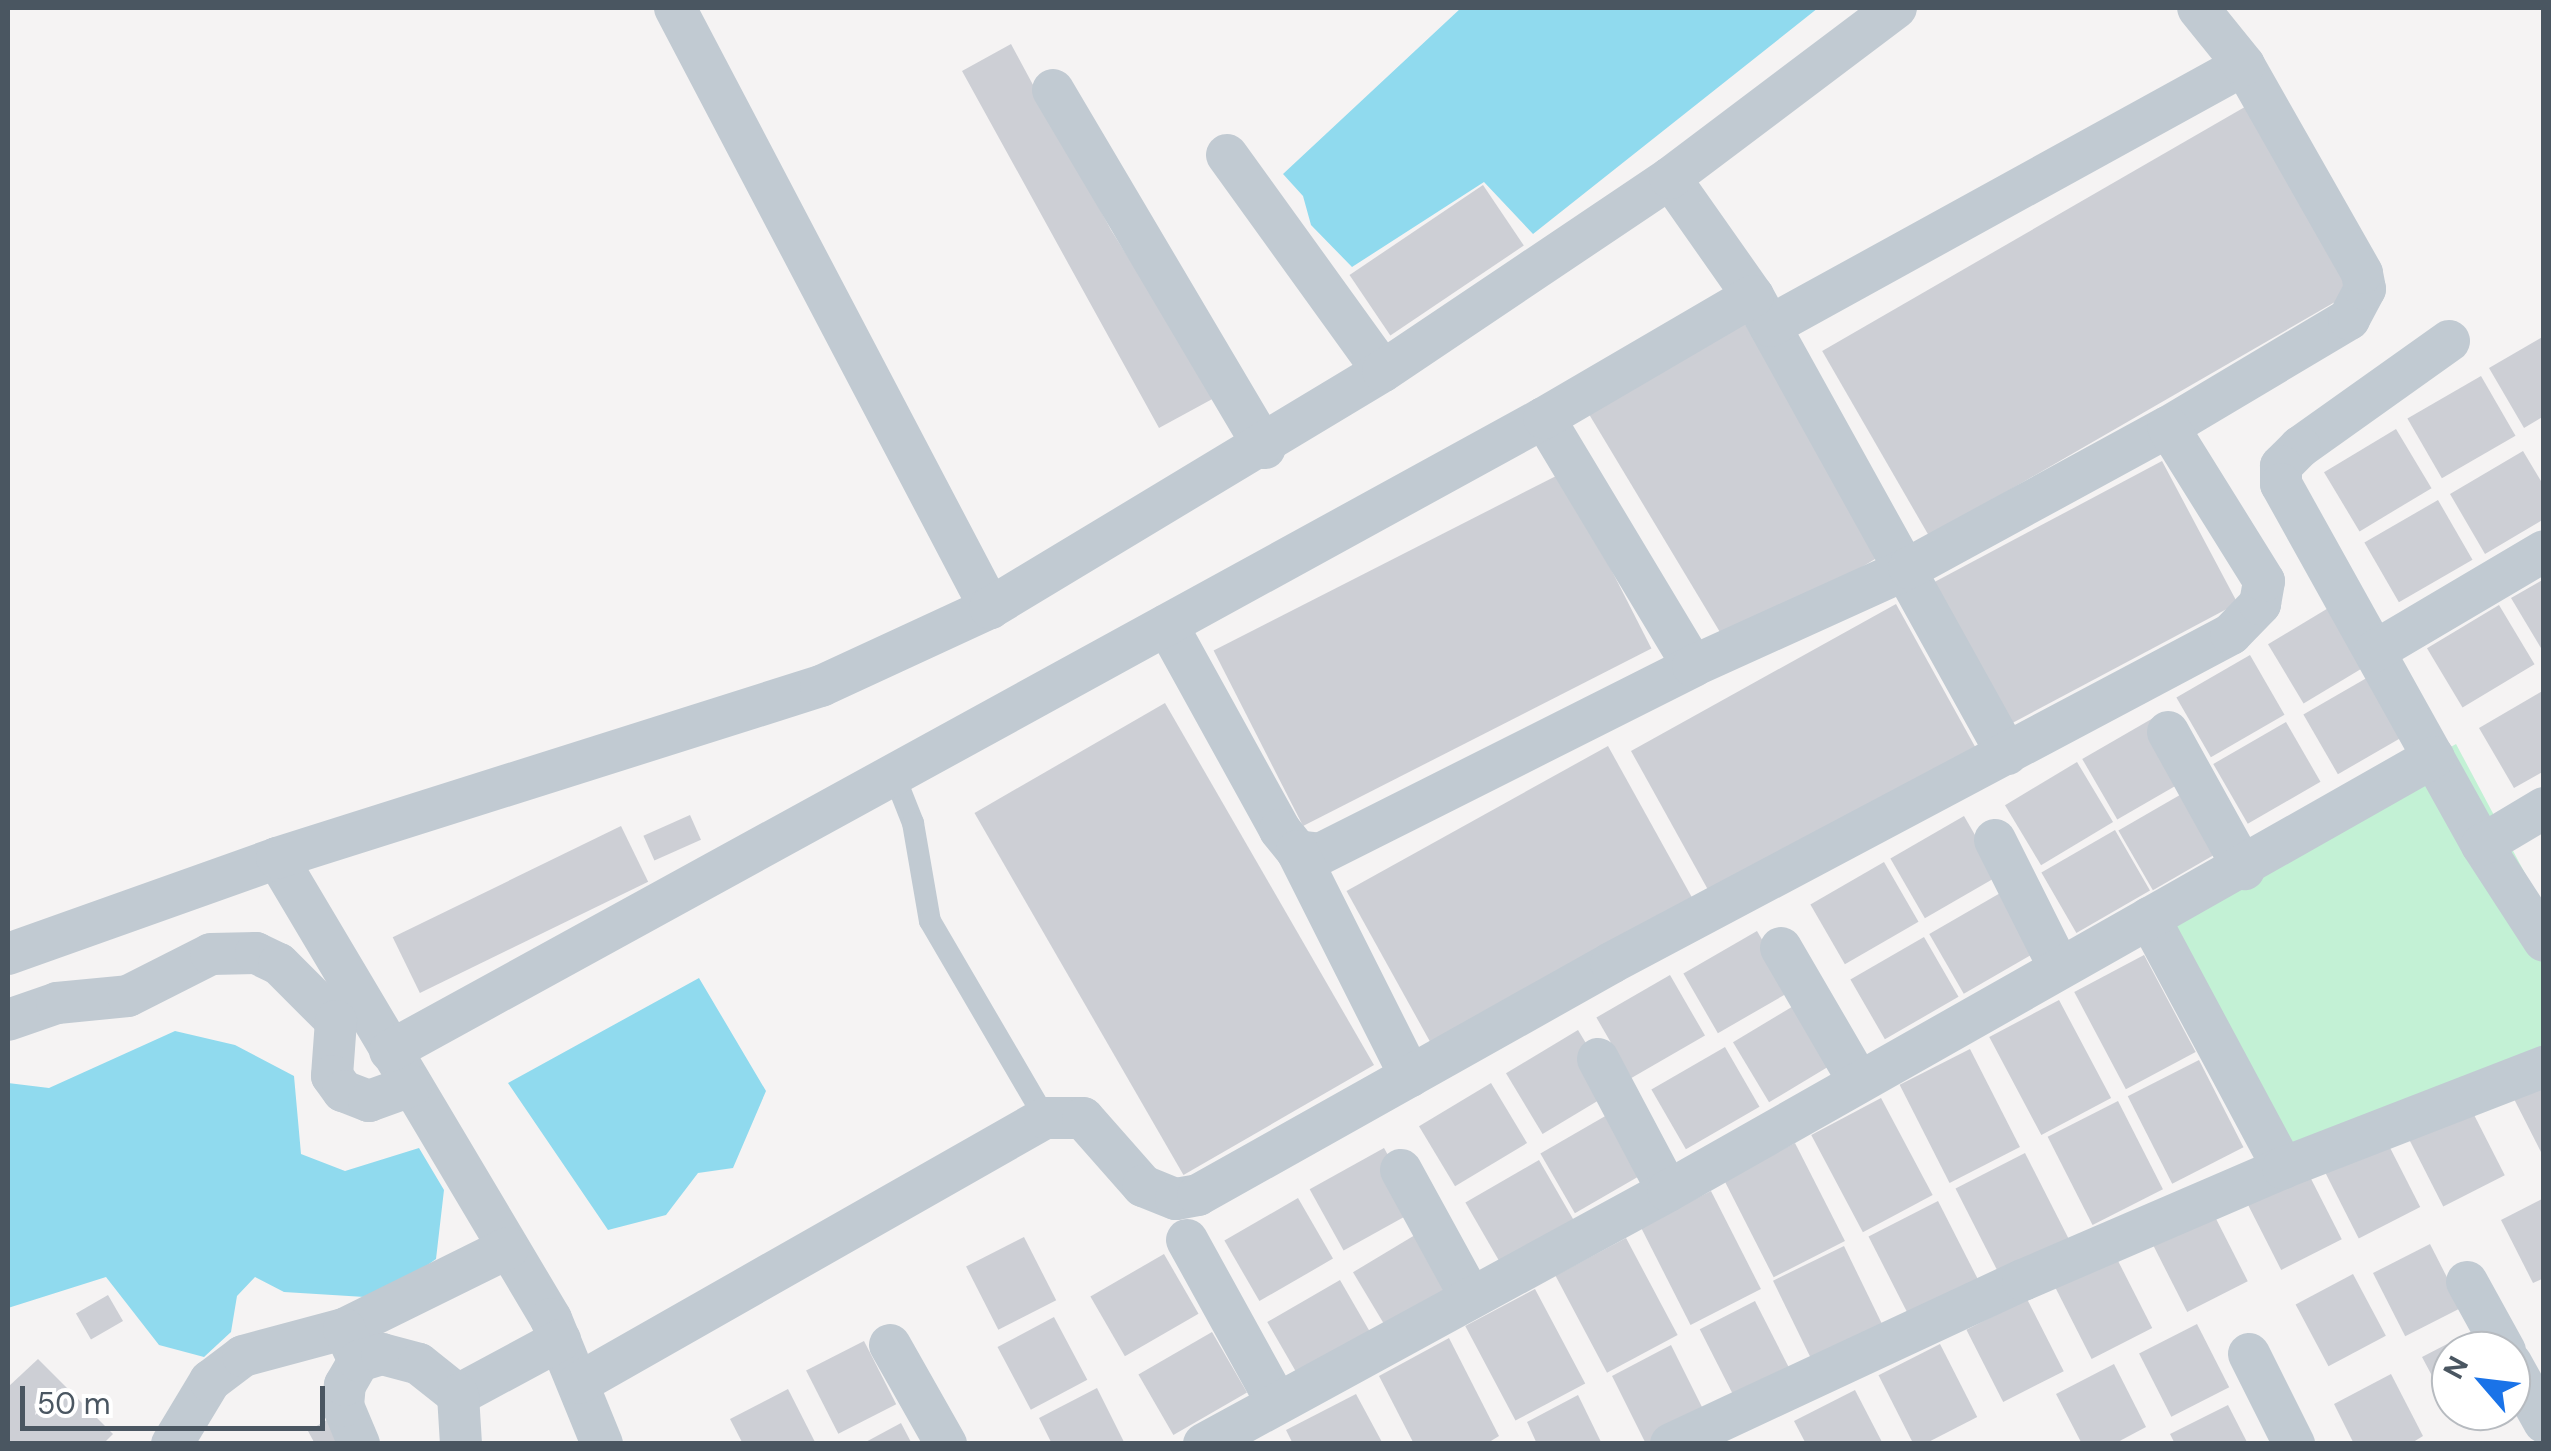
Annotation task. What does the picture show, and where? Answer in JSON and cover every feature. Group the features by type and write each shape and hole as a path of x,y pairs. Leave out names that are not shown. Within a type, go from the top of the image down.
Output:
{"street":[{"path":"675,8 990,608"},
{"path":"8,954 278,858 820,686 990,608 1264,448 1383,371 1670,178 1896,8"},
{"path":"1297,852 1320,854 1693,666 1908,568 2168,427 2349,319 2365,290 2362,273 2244,66 2198,8"},
{"path":"278,858 351,1015 332,1076 343,1092 369,1101 400,1068 894,775 1544,418 2244,66"},
{"path":"1053,90 1264,448"},
{"path":"1228,156 1383,371"},
{"path":"1670,178 1761,311 1908,568 2007,754"},
{"path":"2448,341 2282,466 2281,484 2482,845 2544,941"},
{"path":"1544,418 1693,666"},
{"path":"579,1384 1045,1118 1083,1118 1128,1175 1176,1199 1198,1195 1410,1076 2231,634 2260,604 2264,581 2168,427"},
{"path":"2375,651 2544,551"},
{"path":"1167,625 1297,852 1410,1076"},
{"path":"2168,732 2244,869"},
{"path":"1204,1444 1469,1294 1668,1191 2058,967 2244,869 2434,757"},
{"path":"2482,845 2544,808"},
{"path":"1995,840 2058,967"},
{"path":"2150,918 2282,1168"},
{"path":"1781,948 1859,1082"},
{"path":"8,1020 58,1003 128,996 179,968 230,951 256,953 278,964 351,1015 400,1068 508,1248 560,1340 602,1444"},
{"path":"1598,1059 1668,1191"},
{"path":"1671,1444 1756,1399 2282,1168 2544,1067"},
{"path":"1401,1170 1469,1294"},
{"path":"1186,1240 1276,1403"},
{"path":"360,1444 343,1406 352,1345 508,1248"},
{"path":"2467,1282 2494,1331"},
{"path":"458,1395 560,1340"},
{"path":"172,1444 210,1382 243,1356 352,1345 396,1355 458,1395"},
{"path":"890,1345 946,1444"},
{"path":"2249,1354 2294,1444"},
{"path":"458,1395 461,1444"},
{"path":"2531,1398 2544,1422"}],"lane":[{"path":"894,775 913,824 930,922 1045,1118"}],"green space":[{"path":"2456,744 2543,907 2543,1052 2283,1156 2149,918"}],"water":[{"path":"1461,8 1818,8 1533,234 1484,182 1352,267 1311,225 1303,196 1283,174"},
{"path":"699,978 766,1091 733,1168 698,1173 666,1215 608,1230 508,1083"},
{"path":"175,1031 235,1045 294,1076 301,1154 345,1171 419,1148 444,1190 436,1259 381,1298 284,1292 255,1277 237,1296 231,1332 204,1357 159,1345 106,1277 8,1308 8,1083 49,1088"}],"building":[{"path":"1011,44 1111,230 1216,397 1159,428 962,71"},
{"path":"2250,104 2357,289 1929,536 1822,351"},
{"path":"1483,185 1524,246 1390,336 1350,275"},
{"path":"1743,321 1883,554 1729,647 1589,414"},
{"path":"2544,336 2544,416 2524,428 2489,368"},
{"path":"2481,376 2516,436 2442,478 2407,418"},
{"path":"2396,429 2432,488 2360,531 2324,472"},
{"path":"2523,451 2544,486 2544,519 2485,554 2450,494"},
{"path":"2162,461 2238,603 1998,730 1923,588"},
{"path":"1562,473 1651,649 1303,826 1214,651"},
{"path":"2438,500 2472,560 2399,602 2364,542"},
{"path":"2544,579 2544,653 2511,598"},
{"path":"2340,601 2376,660 2304,703 2268,644"},
{"path":"1896,604 1976,749 1711,896 1631,751"},
{"path":"2499,605 2535,664 2463,707 2427,648"},
{"path":"2250,655 2284,715 2211,757 2176,698"},
{"path":"2377,672 2412,732 2338,774 2303,714"},
{"path":"2544,690 2544,771 2514,788 2479,728"},
{"path":"1165,703 1374,1065 1183,1175 974,813"},
{"path":"2155,717 2190,778 2117,820 2082,759"},
{"path":"2286,722 2320,782 2248,824 2213,764"},
{"path":"1608,746 1695,903 1433,1048 1346,891"},
{"path":"2077,762 2113,822 2041,865 2005,805"},
{"path":"2192,788 2226,848 2153,890 2118,830"},
{"path":"690,815 701,840 654,860 643,836"},
{"path":"1964,816 1998,876 1925,918 1890,858"},
{"path":"621,826 648,882 420,993 393,937"},
{"path":"2115,830 2150,891 2076,933 2041,872"},
{"path":"1884,862 1918,922 1845,964 1810,904"},
{"path":"2002,892 2036,952 1964,994 1929,934"},
{"path":"1757,931 1792,991 1718,1033 1683,974"},
{"path":"1924,937 1958,997 1885,1039 1850,980"},
{"path":"2144,955 2196,1052 2126,1089 2074,992"},
{"path":"1670,975 1705,1036 1631,1078 1596,1017"},
{"path":"1805,999 1841,1059 1769,1102 1733,1042"},
{"path":"2059,1000 2111,1098 2041,1135 1989,1037"},
{"path":"1578,1030 1615,1091 1543,1134 1506,1073"},
{"path":"1725,1047 1760,1107 1686,1149 1651,1090"},
{"path":"1970,1049 2020,1147 1950,1183 1900,1085"},
{"path":"2199,1060 2243,1147 2172,1184 2128,1096"},
{"path":"2544,1079 2544,1158 2512,1095"},
{"path":"1491,1083 1527,1143 1455,1186 1419,1126"},
{"path":"1881,1098 1933,1195 1863,1232 1811,1135"},
{"path":"2118,1101 2163,1189 2093,1225 2048,1137"},
{"path":"2468,1103 2505,1175 2443,1206 2407,1134"},
{"path":"1614,1111 1648,1171 1575,1213 1540,1154"},
{"path":"2383,1134 2420,1207 2359,1238 2322,1165"},
{"path":"1795,1143 1845,1241 1774,1277 1724,1179"},
{"path":"1384,1148 1418,1209 1344,1250 1310,1189"},
{"path":"2025,1153 2070,1241 2000,1277 1956,1188"},
{"path":"1539,1160 1574,1220 1500,1262 1465,1202"},
{"path":"2305,1167 2342,1239 2281,1270 2244,1198"},
{"path":"1711,1191 1761,1289 1691,1325 1641,1227"},
{"path":"1298,1198 1333,1259 1259,1301 1224,1240"},
{"path":"2544,1198 2544,1278 2533,1283 2501,1220"},
{"path":"1938,1201 1982,1288 1913,1324 1869,1236"},
{"path":"2211,1209 2248,1281 2187,1312 2150,1240"},
{"path":"1425,1229 1461,1288 1389,1331 1353,1272"},
{"path":"1024,1237 1056,1300 998,1330 966,1267"},
{"path":"1626,1238 1678,1335 1607,1373 1555,1276"},
{"path":"2430,1244 2462,1307 2405,1336 2373,1273"},
{"path":"1844,1246 1887,1335 1816,1370 1773,1281"},
{"path":"1164,1254 1198,1314 1125,1356 1090,1296"},
{"path":"2115,1255 2152,1328 2092,1359 2054,1286"},
{"path":"2353,1274 2386,1336 2328,1366 2296,1305"},
{"path":"1340,1280 1374,1340 1302,1382 1267,1322"},
{"path":"1535,1289 1585,1383 1515,1421 1465,1326"},
{"path":"108,1295 123,1321 91,1339 76,1314"},
{"path":"2027,1299 2064,1371 2003,1402 1966,1330"},
{"path":"1755,1301 1791,1372 1736,1400 1700,1329"},
{"path":"1054,1317 1087,1380 1031,1410 997,1347"},
{"path":"2197,1324 2229,1387 2171,1417 2139,1354"},
{"path":"1212,1332 1247,1393 1173,1435 1138,1374"},
{"path":"1449,1338 1499,1436 1486,1444 1414,1444 1379,1376"},
{"path":"864,1341 896,1404 838,1434 806,1371"},
{"path":"1940,1344 1977,1417 1924,1444 1914,1444 1879,1375"},
{"path":"1671,1345 1708,1419 1661,1444 1646,1444 1612,1376"},
{"path":"2431,1352 2431,1374 2422,1357"},
{"path":"38,1359 113,1434 103,1444 8,1444 8,1387"},
{"path":"2114,1364 2146,1427 2114,1444 2082,1444 2056,1394"},
{"path":"2391,1374 2423,1436 2410,1444 2354,1444 2334,1404"},
{"path":"1097,1388 1125,1444 1052,1444 1039,1418"},
{"path":"788,1389 816,1444 743,1444 730,1419"},
{"path":"1855,1390 1883,1444 1806,1444 1794,1421"},
{"path":"1356,1394 1383,1444 1293,1444 1286,1430"},
{"path":"1578,1395 1602,1444 1537,1444 1527,1422"},
{"path":"2228,1405 2248,1444 2175,1444 2170,1434"},
{"path":"332,1417 347,1444 315,1444 308,1431"},
{"path":"901,1423 912,1444 862,1444"}]}
